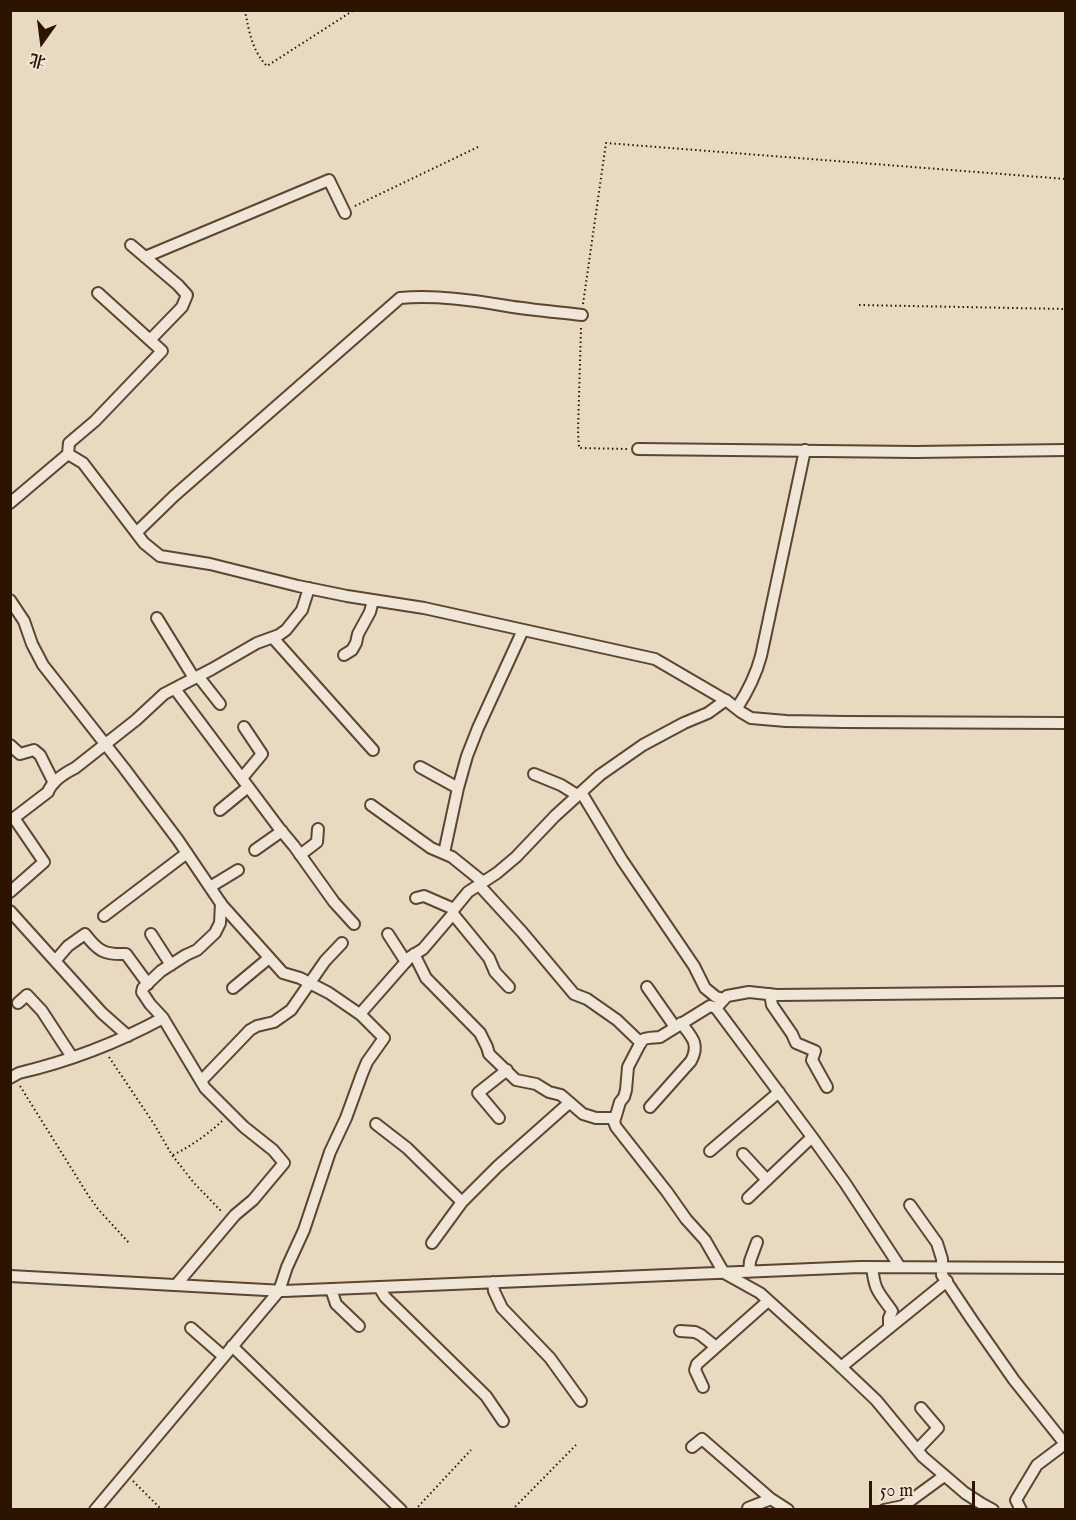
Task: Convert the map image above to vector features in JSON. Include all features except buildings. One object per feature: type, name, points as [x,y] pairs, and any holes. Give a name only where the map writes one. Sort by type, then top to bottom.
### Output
[{"type":"street","points":[[145,257],[329,180],[345,212]]},
{"type":"street","points":[[131,245],[182,288],[187,295],[182,307],[150,340]]},
{"type":"street","points":[[11,502],[68,454],[69,443],[95,421],[162,351],[98,293]]},
{"type":"street","points":[[137,532],[174,496],[400,298],[438,297],[485,301],[507,306],[582,315]]},
{"type":"street","points":[[639,449],[915,452],[1065,450]]},
{"type":"street","points":[[737,708],[757,671],[761,656],[805,450]]},
{"type":"street","points":[[68,454],[83,463],[149,549],[160,556],[210,564],[309,588],[424,608],[655,659],[752,717],[786,721],[1065,723]]},
{"type":"street","points":[[10,892],[44,862],[14,818],[48,792],[50,786],[65,773],[75,768],[136,720],[164,694],[257,643],[273,638],[286,630],[302,610],[309,588]]},
{"type":"street","points":[[10,600],[24,621],[36,655],[187,853],[221,903],[282,973],[300,978],[329,993],[360,1014],[384,1038],[365,1068],[330,1152],[304,1230],[279,1291],[95,1509]]},
{"type":"street","points":[[344,655],[352,650],[356,643],[373,600]]},
{"type":"street","points":[[156,618],[196,677],[220,704]]},
{"type":"street","points":[[444,853],[467,756],[522,630]]},
{"type":"street","points":[[273,638],[373,750]]},
{"type":"street","points":[[176,688],[333,902],[354,924]]},
{"type":"street","points":[[360,1014],[410,958],[423,949],[468,892],[516,857],[555,816],[600,775],[643,745],[684,723],[708,714],[726,700]]},
{"type":"street","points":[[220,810],[245,783],[262,754],[244,727]]},
{"type":"street","points":[[10,745],[20,754],[34,750],[40,755],[54,783]]},
{"type":"street","points":[[420,767],[458,788]]},
{"type":"street","points":[[534,774],[579,794],[694,966],[705,988],[716,997],[724,999]]},
{"type":"street","points":[[371,805],[430,848],[452,857],[481,884],[574,994],[587,999],[617,1020],[641,1043]]},
{"type":"street","points":[[300,855],[317,842],[318,829]]},
{"type":"street","points":[[255,850],[282,831]]},
{"type":"street","points":[[104,916],[187,853]]},
{"type":"street","points":[[210,887],[238,870]]},
{"type":"street","points":[[416,898],[424,896],[454,912],[489,958],[495,972],[509,987]]},
{"type":"street","points":[[176,1285],[230,1221],[253,1200],[284,1163],[273,1150],[244,1127],[205,1088],[163,1018],[142,992],[143,988],[161,971],[197,950],[215,933],[220,923],[221,903]]},
{"type":"street","points":[[10,911],[102,1013],[128,1036]]},
{"type":"street","points":[[55,961],[68,946],[85,934],[100,950],[114,955],[126,954],[147,984]]},
{"type":"street","points":[[151,934],[171,965]]},
{"type":"street","points":[[388,934],[426,978],[480,1033],[489,1054],[516,1080],[536,1084],[549,1092],[561,1095],[583,1114],[596,1118],[615,1119]]},
{"type":"street","points":[[201,1081],[242,1038],[257,1026],[274,1022],[284,1016],[297,1003],[325,961],[342,943]]},
{"type":"street","points":[[233,988],[269,958]]},
{"type":"street","points":[[647,987],[695,1045],[695,1053],[691,1061],[650,1107]]},
{"type":"street","points":[[716,1008],[727,996],[749,992],[770,994],[1065,992]]},
{"type":"street","points":[[770,994],[772,1005],[796,1043],[814,1051],[812,1060],[827,1087]]},
{"type":"street","points":[[18,1003],[27,995],[42,1011],[72,1057]]},
{"type":"street","points":[[900,1267],[845,1183],[716,1008],[710,1006],[660,1037],[642,1040],[628,1067],[626,1090],[614,1122],[686,1219],[705,1240],[724,1273],[760,1293],[876,1400],[922,1457],[965,1493],[993,1509]]},
{"type":"street","points":[[13,1077],[19,1073],[102,1047],[163,1018]]},
{"type":"street","points":[[499,1118],[478,1093],[507,1070]]},
{"type":"street","points":[[710,1151],[779,1092]]},
{"type":"street","points":[[432,1243],[462,1202],[498,1166],[569,1103]]},
{"type":"street","points":[[376,1124],[407,1148],[462,1202]]},
{"type":"street","points":[[748,1198],[812,1137]]},
{"type":"street","points":[[742,1154],[767,1180]]},
{"type":"street","points":[[910,1205],[937,1243],[942,1258],[942,1275],[1014,1380],[1065,1444],[1036,1465],[1016,1500],[1021,1509]]},
{"type":"street","points":[[748,1272],[757,1242]]},
{"type":"street","points":[[872,1267],[879,1295],[892,1311],[889,1328]]},
{"type":"street","points":[[10,1275],[279,1291],[872,1267],[1065,1268]]},
{"type":"street","points":[[841,1367],[947,1281]]},
{"type":"street","points":[[494,1282],[494,1292],[501,1308],[550,1358],[581,1401]]},
{"type":"street","points":[[379,1287],[385,1297],[455,1363],[486,1396],[503,1421]]},
{"type":"street","points":[[331,1289],[336,1304],[358,1326]]},
{"type":"street","points":[[703,1387],[695,1370],[697,1364],[768,1301]]},
{"type":"street","points":[[191,1328],[223,1356]]},
{"type":"street","points":[[680,1330],[695,1332],[716,1347]]},
{"type":"street","points":[[232,1346],[401,1509]]},
{"type":"street","points":[[917,1450],[938,1428],[921,1408]]},
{"type":"street","points":[[692,1447],[702,1439],[771,1499],[788,1509]]},
{"type":"street","points":[[884,1509],[903,1506],[944,1476]]},
{"type":"street","points":[[748,1509],[771,1499]]},
{"type":"path","points":[[244,10],[251,39],[261,60],[267,66],[354,10]]},
{"type":"path","points":[[606,143],[1065,178]]},
{"type":"path","points":[[345,212],[478,147]]},
{"type":"path","points":[[859,304],[1065,309]]},
{"type":"path","points":[[102,1047],[172,1155],[194,1183],[230,1221]]},
{"type":"path","points":[[13,1077],[88,1195],[129,1243]]},
{"type":"path","points":[[172,1155],[208,1133],[231,1113]]},
{"type":"path","points":[[512,1509],[576,1445]]},
{"type":"path","points":[[415,1509],[471,1450]]},
{"type":"path","points":[[125,1473],[162,1509]]}]
